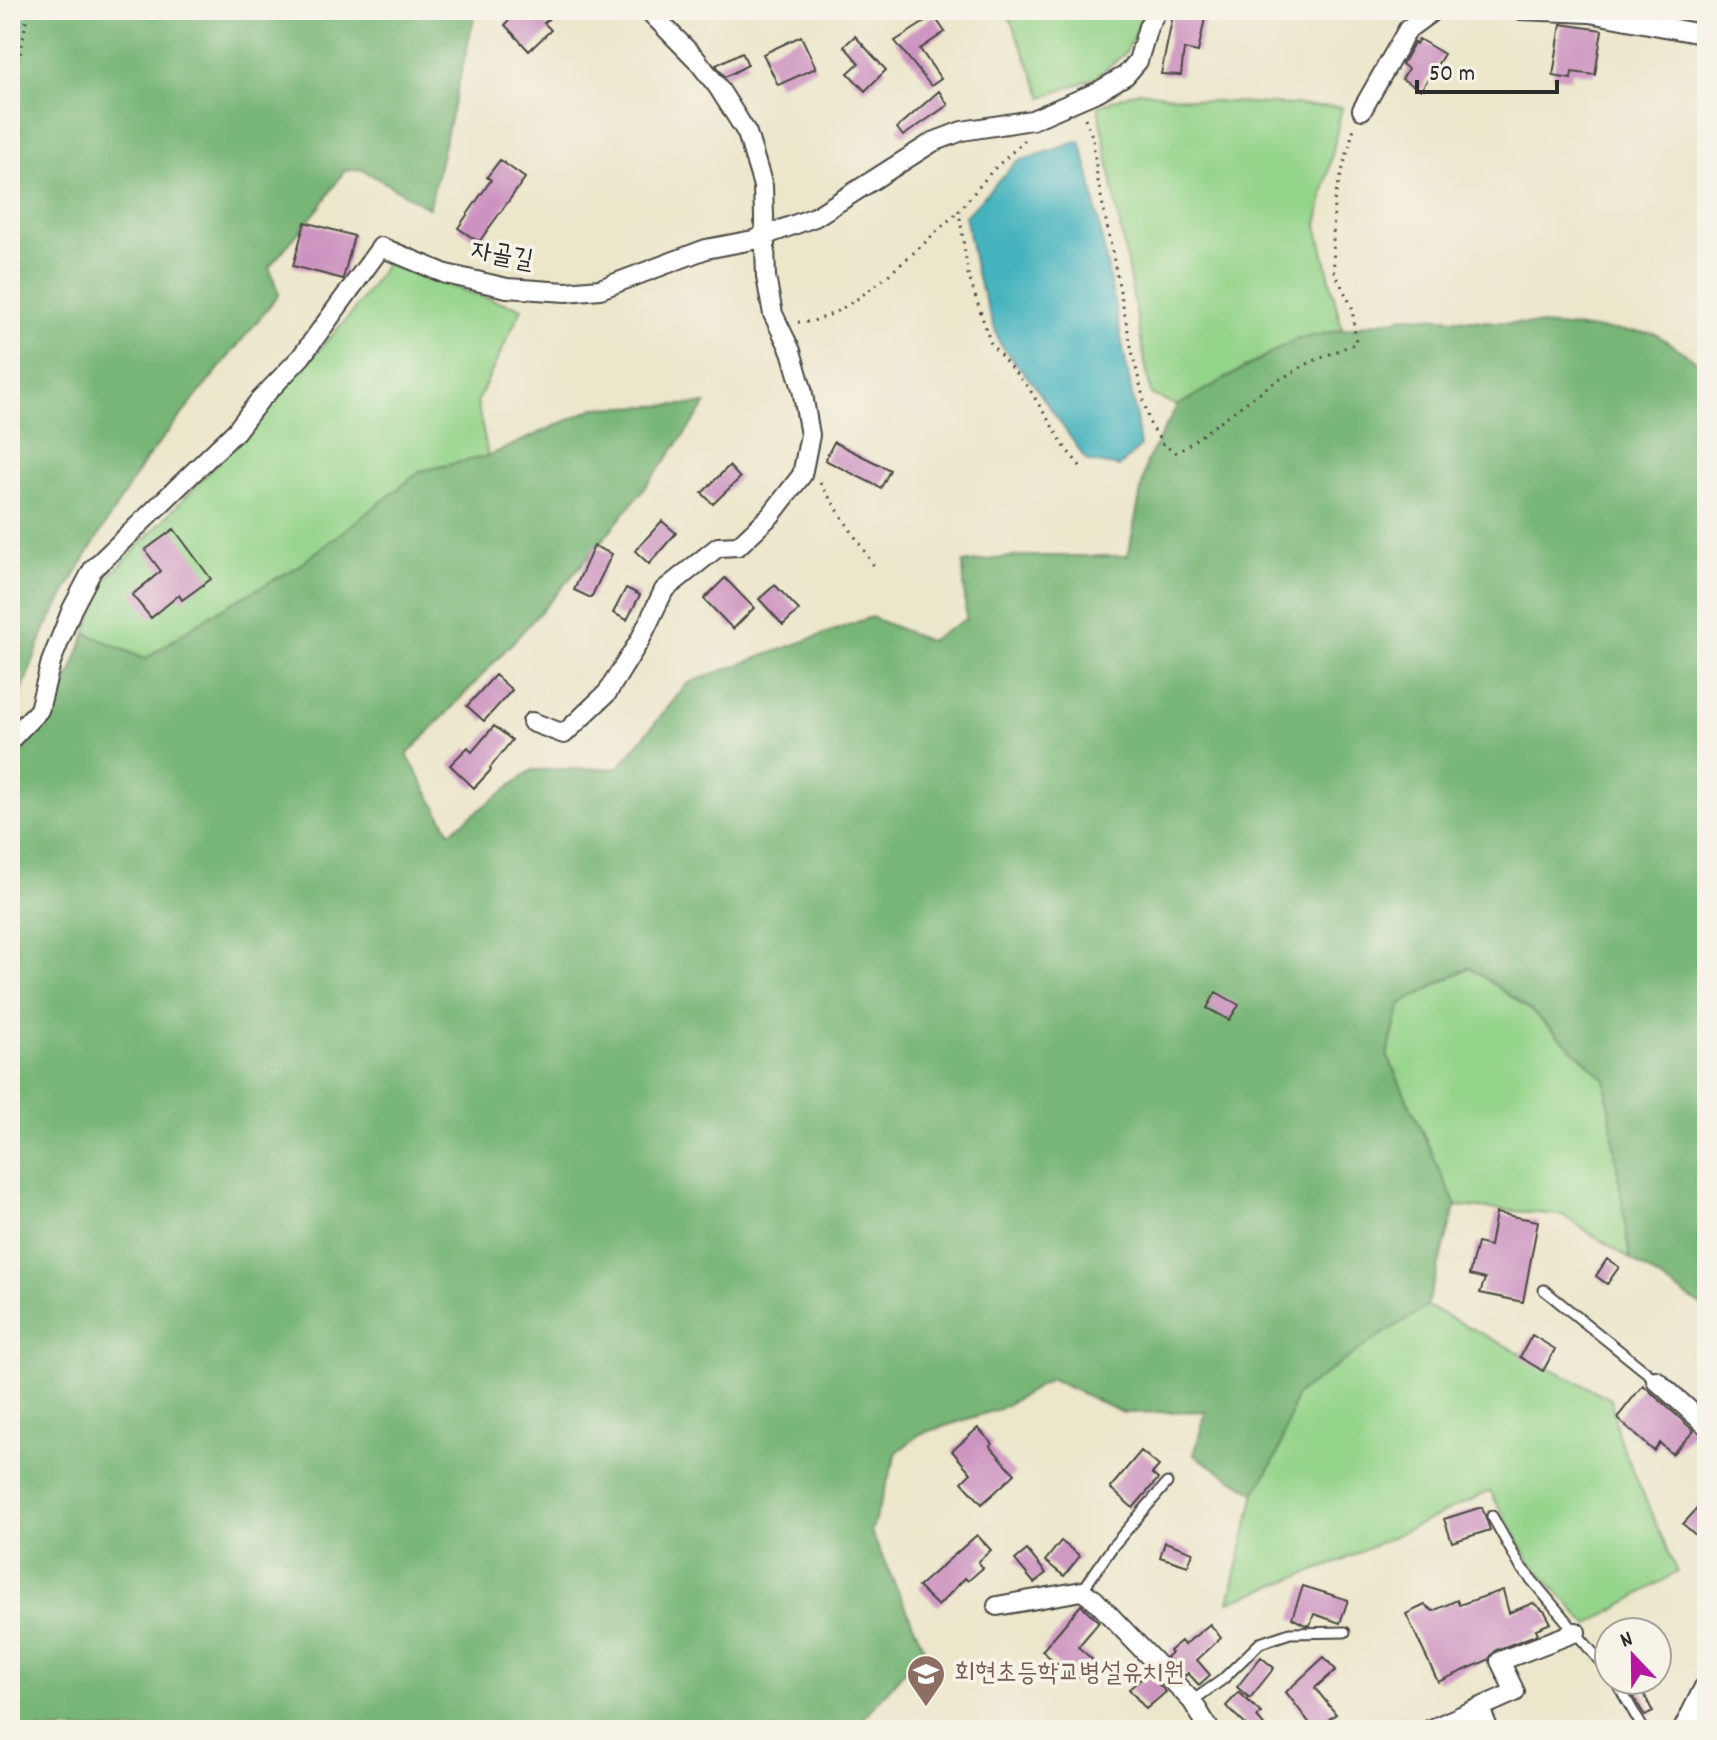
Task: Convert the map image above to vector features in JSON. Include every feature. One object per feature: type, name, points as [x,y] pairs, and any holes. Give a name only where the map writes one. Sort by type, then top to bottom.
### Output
[{"type":"main road","points":[[1687,1730],[1707,1690]]},
{"type":"street","points":[[532,722],[564,734],[607,693],[640,640],[664,590],[718,547],[738,546],[771,515],[802,475],[810,435],[802,389],[791,351],[776,319],[766,277],[763,186],[747,133],[696,59],[648,10]]},
{"type":"street","name":"자골길","points":[[10,740],[39,710],[51,662],[72,609],[93,569],[236,431],[259,401],[301,357],[381,247],[446,274],[507,288],[566,292],[600,289],[706,249],[753,240],[815,217],[933,142],[962,131],[1032,120],[1078,100],[1126,75],[1138,61],[1148,27],[1157,10]]},
{"type":"street","points":[[1362,110],[1408,29],[1434,10]]},
{"type":"street","points":[[1521,10],[1590,12],[1707,35]]},
{"type":"street","points":[[1656,1380],[1707,1426]]},
{"type":"street","points":[[997,1606],[1082,1591],[1095,1600],[1192,1701],[1210,1730]]},
{"type":"street","points":[[1429,1730],[1515,1692],[1500,1661],[1576,1632]]},
{"type":"street","points":[[1480,1709],[1489,1730]]},
{"type":"lane","points":[[1544,1290],[1656,1380]]},
{"type":"lane","points":[[1082,1591],[1113,1546],[1167,1483]]},
{"type":"lane","points":[[1492,1516],[1520,1566],[1593,1653]]},
{"type":"lane","points":[[1192,1701],[1222,1680],[1260,1643],[1290,1633],[1345,1632]]},
{"type":"lane","points":[[1624,1696],[1644,1730]]},
{"type":"path","points":[[10,84],[21,51],[28,10]]},
{"type":"path","points":[[1078,100],[1093,139],[1097,176],[1149,422],[1163,445],[1177,453],[1270,385],[1309,363],[1356,343],[1352,307],[1334,271],[1334,201],[1352,129],[1362,110]]},
{"type":"path","points":[[776,319],[809,323],[843,311],[959,211],[992,171],[1026,139]]},
{"type":"path","points":[[959,211],[968,274],[991,344],[1030,390],[1066,449],[1081,467]]},
{"type":"path","points":[[805,459],[874,566]]},
{"type":"green space","points":[[10,10],[476,10],[429,208],[361,169],[344,171],[320,207],[269,267],[279,294],[143,463],[80,566],[44,631],[10,724]]},
{"type":"green space","points":[[1006,10],[1146,10],[1125,53],[1095,78],[1043,97]]},
{"type":"green space","points":[[1139,91],[1204,101],[1342,107],[1317,225],[1342,330],[1294,340],[1177,406],[1151,394],[1098,106]]},
{"type":"green space","points":[[387,263],[522,308],[477,402],[488,456],[421,471],[297,567],[209,616],[145,659],[86,633],[107,579],[353,312]]},
{"type":"green space","points":[[1410,316],[1654,333],[1707,368],[1707,1310],[1630,1259],[1605,1079],[1529,1009],[1469,967],[1401,1004],[1387,1055],[1456,1206],[1427,1306],[1296,1395],[1278,1453],[1255,1493],[1194,1455],[1206,1411],[1123,1413],[1051,1379],[999,1409],[920,1434],[897,1452],[871,1532],[924,1648],[854,1730],[10,1730],[10,767],[58,707],[86,633],[145,659],[209,616],[297,567],[421,471],[488,456],[595,408],[706,404],[601,542],[407,755],[450,832],[532,770],[618,768],[688,683],[871,617],[929,641],[966,619],[963,563],[1019,556],[1128,556],[1147,461],[1177,406],[1294,340]]},
{"type":"green space","points":[[1470,967],[1529,1009],[1605,1079],[1630,1259],[1562,1215],[1456,1206],[1387,1055],[1401,1004]]},
{"type":"green space","points":[[1427,1306],[1611,1399],[1618,1436],[1677,1572],[1603,1616],[1593,1616],[1593,1622],[1588,1625],[1530,1562],[1490,1491],[1339,1562],[1229,1602],[1255,1493],[1278,1453],[1296,1395]]},
{"type":"water","points":[[1080,141],[1089,172],[1140,447],[1119,467],[1087,461],[1032,382],[1000,344],[976,273],[965,216],[1016,162]]},
{"type":"building","points":[[501,10],[558,10],[544,23],[551,30],[529,51],[505,25],[510,19]]},
{"type":"building","points":[[1174,10],[1206,13],[1198,52],[1184,49],[1181,75],[1161,74]]},
{"type":"building","points":[[934,16],[945,32],[920,49],[941,79],[931,86],[895,41]]},
{"type":"building","points":[[1561,24],[1602,30],[1595,75],[1572,72],[1571,79],[1553,76]]},
{"type":"building","points":[[801,36],[816,68],[778,85],[763,54]]},
{"type":"building","points":[[855,36],[886,70],[865,91],[848,73],[859,63],[844,46]]},
{"type":"building","points":[[1419,39],[1444,54],[1421,90],[1402,79],[1408,69],[1402,64]]},
{"type":"building","points":[[742,52],[748,65],[725,77],[716,65]]},
{"type":"building","points":[[939,91],[948,105],[903,136],[897,128]]},
{"type":"building","points":[[500,160],[525,178],[479,242],[458,228],[491,180],[487,177]]},
{"type":"building","points":[[305,222],[354,236],[343,279],[293,266]]},
{"type":"building","points":[[834,442],[890,470],[881,488],[825,460]]},
{"type":"building","points":[[729,466],[740,478],[713,504],[702,493]]},
{"type":"building","points":[[662,521],[676,533],[649,564],[635,551]]},
{"type":"building","points":[[174,529],[211,579],[182,600],[179,595],[151,618],[132,595],[161,571],[145,550]]},
{"type":"building","points":[[594,546],[612,554],[591,598],[574,590]]},
{"type":"building","points":[[725,578],[754,608],[733,629],[704,599]]},
{"type":"building","points":[[775,585],[799,610],[783,625],[759,599]]},
{"type":"building","points":[[626,588],[640,595],[627,620],[613,613]]},
{"type":"building","points":[[495,675],[512,690],[484,721],[467,706]]},
{"type":"building","points":[[494,726],[512,740],[474,788],[450,765],[468,747],[472,752]]},
{"type":"building","points":[[1216,992],[1239,1005],[1229,1020],[1207,1008]]},
{"type":"building","points":[[1496,1213],[1538,1221],[1523,1302],[1480,1293],[1485,1279],[1469,1275],[1477,1243],[1490,1246]]},
{"type":"building","points":[[1607,1259],[1619,1267],[1607,1284],[1596,1276]]},
{"type":"building","points":[[1532,1335],[1555,1349],[1543,1371],[1520,1357]]},
{"type":"building","points":[[1643,1385],[1694,1431],[1672,1454],[1660,1443],[1654,1451],[1617,1418]]},
{"type":"building","points":[[978,1428],[1015,1474],[982,1504],[962,1482],[971,1473],[952,1451]]},
{"type":"building","points":[[1141,1451],[1159,1466],[1152,1474],[1158,1479],[1133,1508],[1110,1488]]},
{"type":"building","points":[[1707,1498],[1707,1545],[1683,1524]]},
{"type":"building","points":[[1482,1507],[1490,1530],[1452,1542],[1444,1519]]},
{"type":"building","points":[[977,1535],[991,1550],[978,1562],[983,1568],[968,1581],[965,1578],[938,1606],[918,1587]]},
{"type":"building","points":[[1061,1541],[1080,1556],[1064,1576],[1045,1561]]},
{"type":"building","points":[[1165,1542],[1193,1552],[1188,1566],[1160,1557]]},
{"type":"building","points":[[1027,1550],[1046,1573],[1034,1583],[1015,1560]]},
{"type":"building","points":[[1303,1586],[1348,1600],[1340,1623],[1314,1614],[1310,1625],[1292,1618]]},
{"type":"building","points":[[1503,1590],[1509,1613],[1533,1603],[1545,1612],[1551,1623],[1536,1629],[1538,1634],[1496,1650],[1488,1660],[1438,1682],[1406,1614],[1425,1605],[1433,1611],[1457,1600],[1459,1605]]},
{"type":"building","points":[[1081,1605],[1099,1622],[1078,1647],[1093,1660],[1076,1680],[1042,1651]]},
{"type":"building","points":[[1210,1624],[1221,1638],[1197,1660],[1210,1675],[1199,1685],[1166,1657],[1181,1641],[1184,1645]]},
{"type":"building","points":[[1261,1657],[1274,1668],[1250,1698],[1237,1687]]},
{"type":"building","points":[[1324,1657],[1336,1670],[1315,1688],[1336,1714],[1315,1730],[1286,1692]]},
{"type":"building","points":[[1148,1673],[1166,1692],[1146,1709],[1129,1689]]},
{"type":"building","points":[[1239,1692],[1261,1713],[1257,1717],[1268,1730],[1251,1730],[1226,1706]]},
{"type":"building","points":[[1633,1696],[1645,1696],[1653,1712],[1645,1716]]},
{"type":"place","name":"회현초등학교병설유치원","points":[[926,1708]]}]
